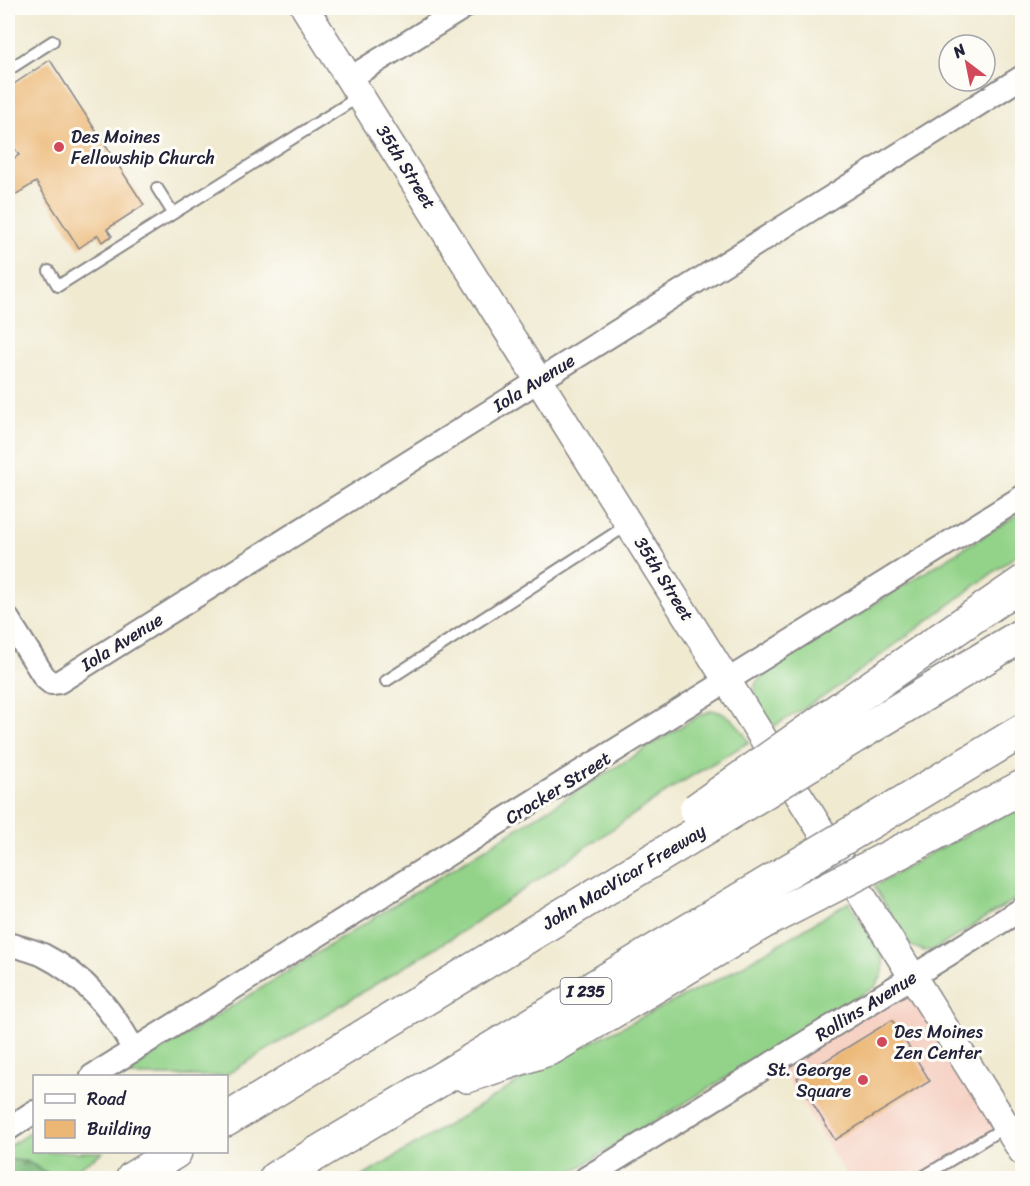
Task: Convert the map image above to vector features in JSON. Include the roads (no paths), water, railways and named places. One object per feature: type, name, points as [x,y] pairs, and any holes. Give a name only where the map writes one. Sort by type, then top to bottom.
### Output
[{"type":"highway","points":[[849,722],[1023,583]]},
{"type":"highway","name":"John MacVicar Freeway","points":[[228,1119],[486,960],[849,722],[1023,636]]},
{"type":"highway","name":"I 235","points":[[276,1179],[425,1087],[755,908],[899,805],[1023,731]]},
{"type":"highway","points":[[755,908],[921,841],[1023,787]]},
{"type":"highway","points":[[133,1179],[173,1153]]},
{"type":"street","name":"35th Street","points":[[305,8],[1023,1151]]},
{"type":"street","points":[[355,87],[463,8]]},
{"type":"street","name":"Iola Avenue","points":[[8,619],[45,678],[51,683],[59,682],[1023,77]]},
{"type":"street","name":"Crocker Street","points":[[95,1075],[1023,497]]},
{"type":"street","name":"Rollins Avenue","points":[[586,1179],[1023,909]]},
{"type":"street","points":[[8,944],[42,954],[91,988],[116,1018],[134,1050]]},
{"type":"street","points":[[8,1129],[33,1113]]},
{"type":"lane","points":[[8,70],[53,41]]},
{"type":"lane","points":[[49,271],[58,286],[173,213],[220,178],[271,146],[355,87]]},
{"type":"lane","points":[[157,188],[173,213]]},
{"type":"lane","points":[[386,681],[630,524]]},
{"type":"lane","points":[[921,1179],[1007,1126]]},
{"type":"place","name":"Des Moines Fellowship Church","points":[[59,147]]},
{"type":"place","name":"Des Moines Zen Center","points":[[882,1042]]},
{"type":"place","name":"St. George Square","points":[[863,1080]]}]
